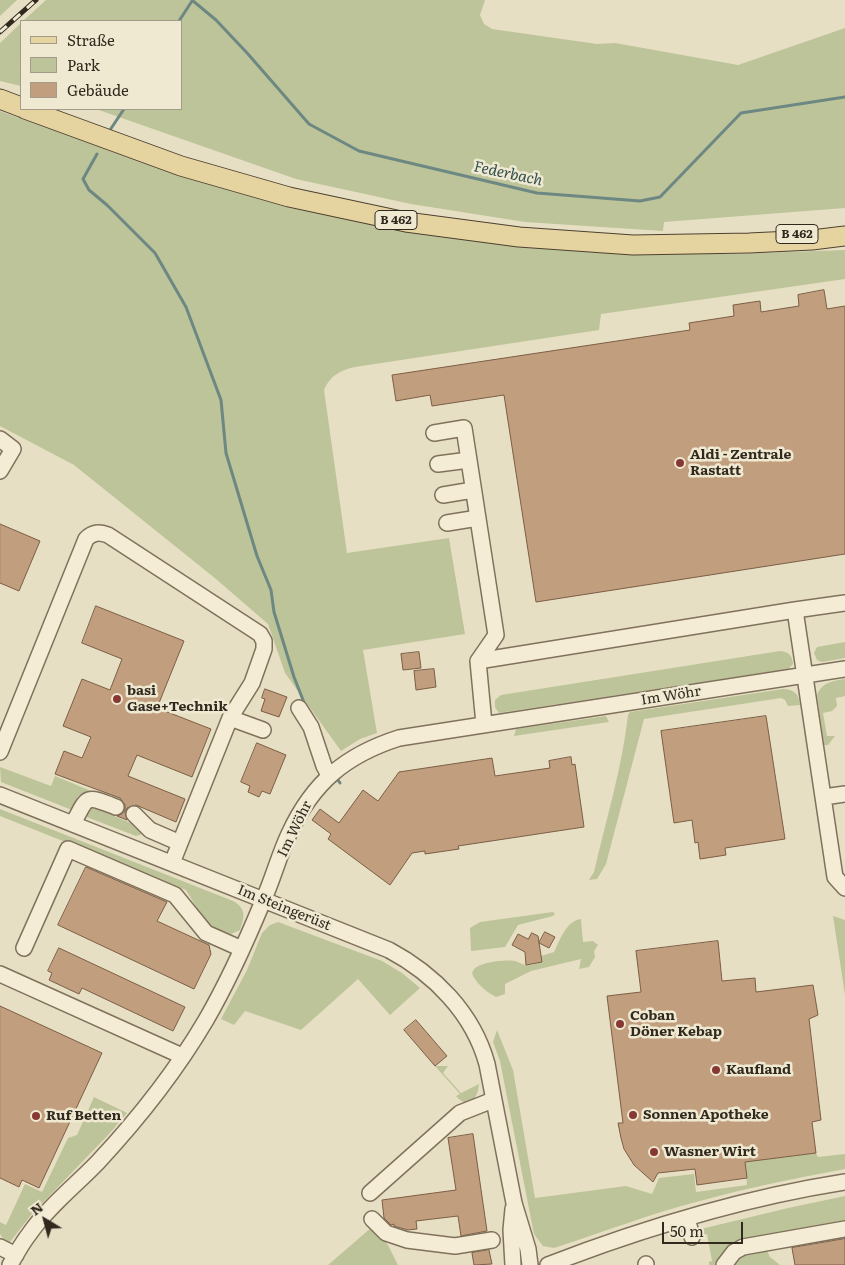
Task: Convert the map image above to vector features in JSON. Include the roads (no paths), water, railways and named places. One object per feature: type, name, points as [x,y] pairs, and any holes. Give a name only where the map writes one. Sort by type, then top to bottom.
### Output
[{"type":"main road","points":[[0,99],[20,107]]},
{"type":"main road","name":"B 462","points":[[28,110],[181,166],[289,197],[406,222],[519,237],[633,245],[749,243],[812,240],[845,236]]},
{"type":"main road","name":"B 462","points":[[749,243],[845,228]]},
{"type":"street","points":[[434,433],[464,428],[496,635],[478,661],[484,724]]},
{"type":"street","points":[[0,439],[13,449],[0,471]]},
{"type":"street","points":[[438,464],[469,460]]},
{"type":"street","points":[[443,495],[473,490]]},
{"type":"street","points":[[447,523],[478,518]]},
{"type":"street","points":[[0,752],[86,539],[91,534],[100,533],[108,535],[260,634],[264,641],[264,649],[252,683],[230,718],[172,863]]},
{"type":"street","points":[[478,661],[845,603]]},
{"type":"street","points":[[795,610],[835,877],[845,888]]},
{"type":"street","name":"Im Wöhr","points":[[13,1260],[30,1232],[125,1132],[140,1105],[182,1056],[205,1022],[226,984],[264,900],[289,835],[299,815],[311,796],[329,775],[357,755],[380,744],[399,738],[845,669]]},
{"type":"street","points":[[299,708],[311,727],[324,766],[329,775]]},
{"type":"street","points":[[230,718],[263,730]]},
{"type":"street","points":[[824,797],[845,794]]},
{"type":"street","name":"Im Steingerüst","points":[[0,795],[389,950],[405,958],[423,971],[452,1000],[474,1031],[484,1054],[514,1203],[528,1249],[530,1265]]},
{"type":"street","points":[[73,824],[84,802],[89,798],[116,807]]},
{"type":"street","points":[[134,814],[150,830],[180,843]]},
{"type":"street","points":[[24,948],[68,849],[175,895],[206,933],[242,949]]},
{"type":"street","points":[[0,974],[182,1056]]},
{"type":"street","points":[[370,1193],[460,1113],[494,1100]]},
{"type":"street","points":[[548,1265],[686,1218],[749,1201],[845,1182]]},
{"type":"street","name":"Im Steingerüst","points":[[513,1265],[511,1230],[514,1203]]},
{"type":"street","points":[[686,1218],[692,1237]]},
{"type":"street","points":[[372,1220],[386,1233],[407,1240],[454,1246],[492,1240]]},
{"type":"street","points":[[724,1265],[734,1252],[743,1247],[845,1229]]},
{"type":"street","points":[[0,1247],[13,1260]]},
{"type":"waterway","name":"Federbach","points":[[192,0],[216,20],[309,124],[359,151],[537,193],[640,201],[660,197],[741,113],[845,97]]},
{"type":"waterway","points":[[180,20],[192,1]]},
{"type":"waterway","points":[[110,130],[123,110]]},
{"type":"waterway","points":[[97,154],[83,179],[89,190],[107,205],[155,253],[186,307],[221,400],[226,453],[257,556],[271,590],[274,612],[294,677],[305,705]]},
{"type":"waterway","points":[[336,777],[340,783]]},
{"type":"railway","points":[[0,32],[36,0]]},
{"type":"place","name":"Aldi - Zentrale Rastatt","points":[[680,463]]},
{"type":"place","name":"basi Gase+Technik","points":[[117,699]]},
{"type":"place","name":"Coban Döner Kebap","points":[[620,1024]]},
{"type":"place","name":"Kaufland","points":[[716,1070]]},
{"type":"place","name":"Sonnen Apotheke","points":[[633,1115]]},
{"type":"place","name":"Ruf Betten","points":[[36,1116]]},
{"type":"place","name":"Wasner Wirt","points":[[654,1152]]}]
